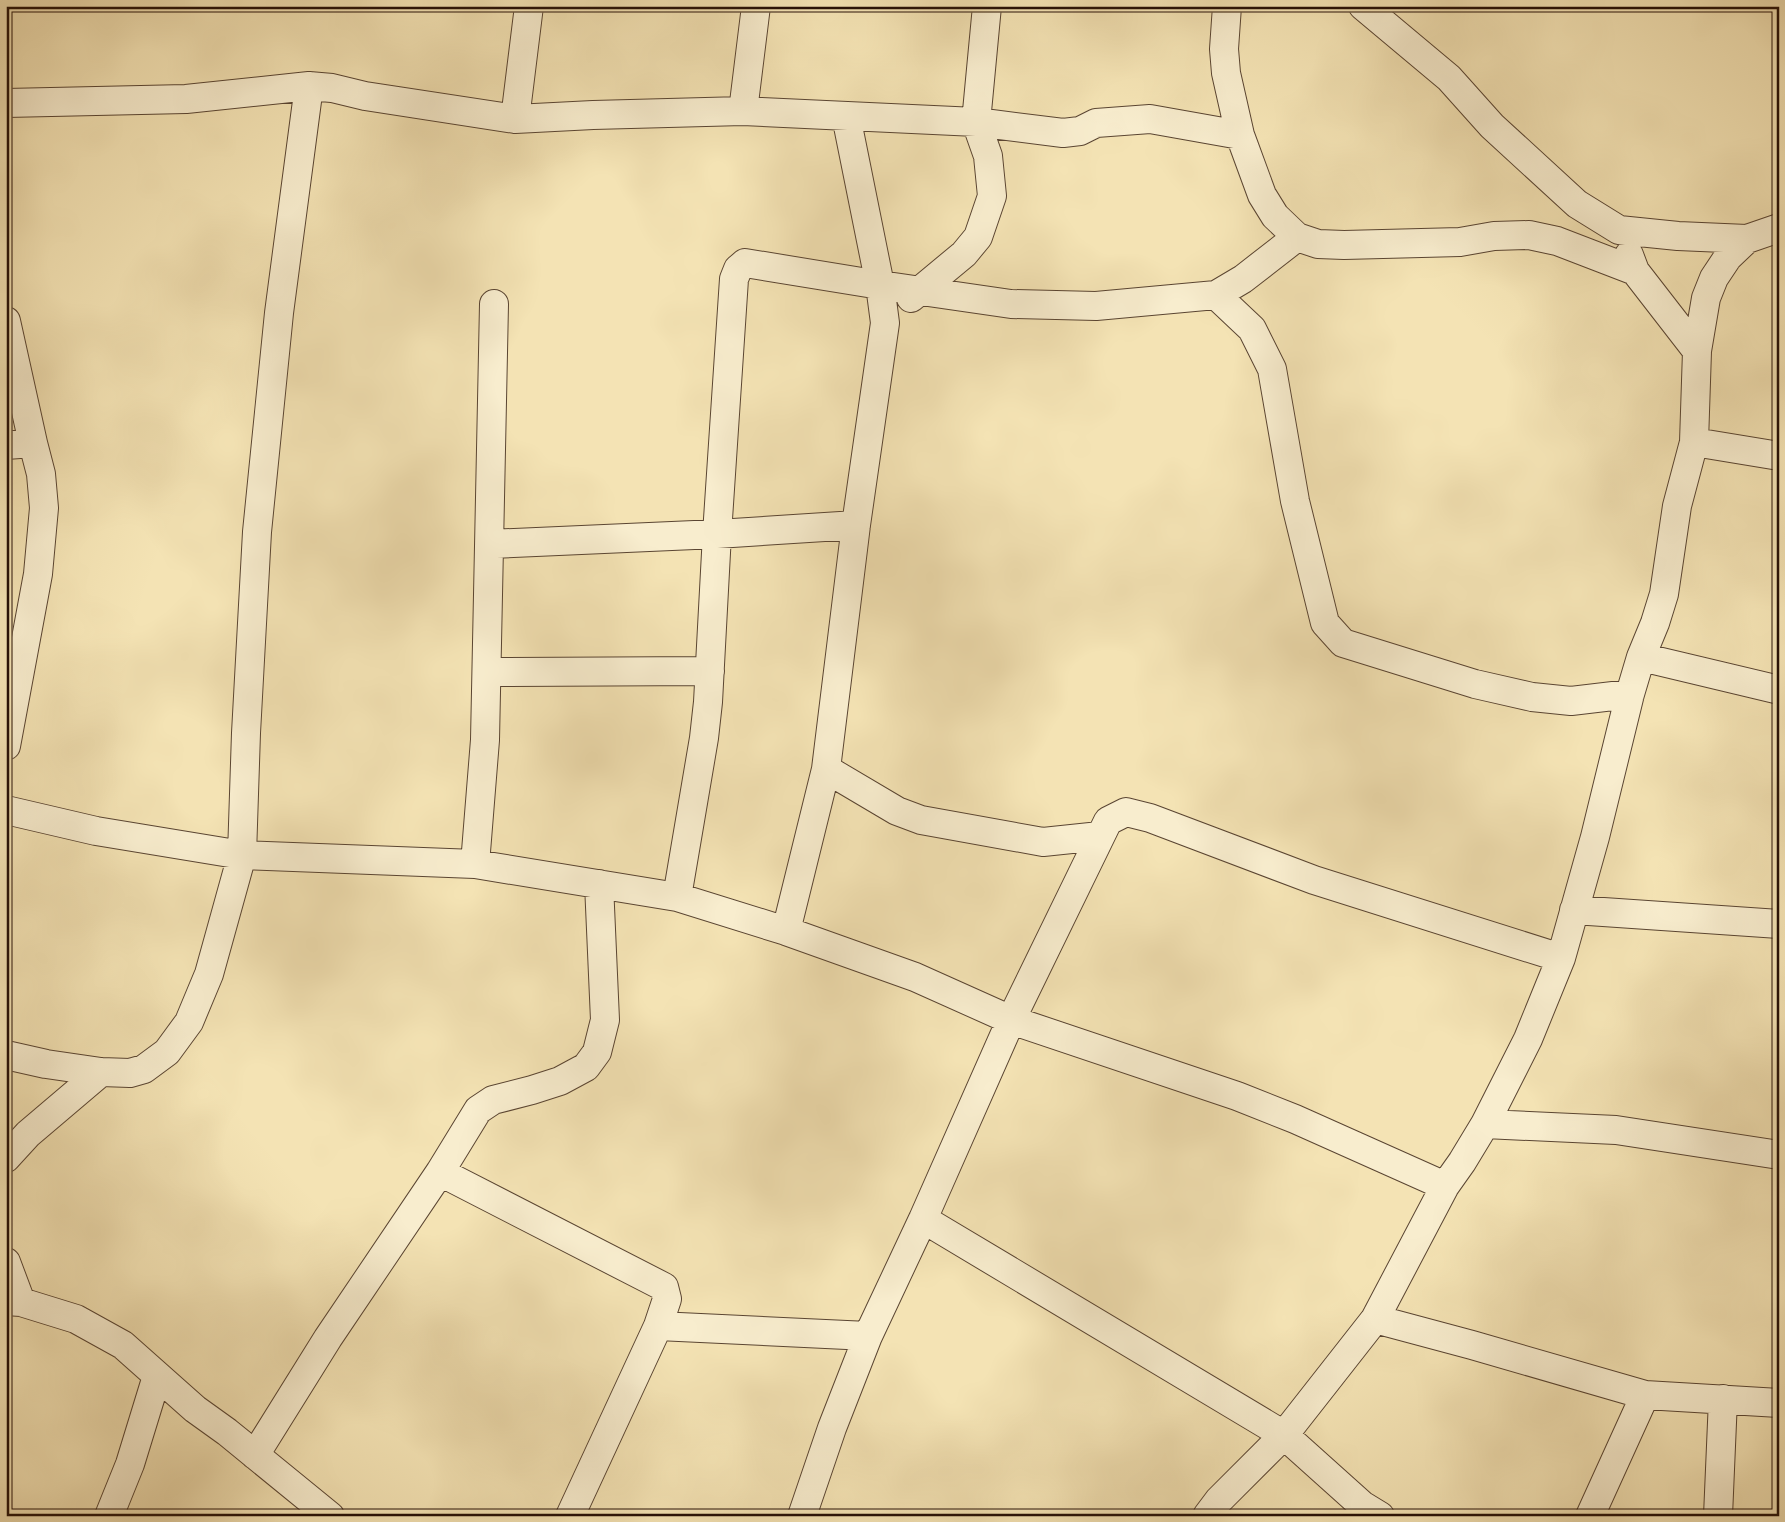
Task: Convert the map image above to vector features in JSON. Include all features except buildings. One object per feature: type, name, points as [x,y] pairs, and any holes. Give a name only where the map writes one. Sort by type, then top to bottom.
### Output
[{"type":"street","points":[[516,120],[529,6]]},
{"type":"street","points":[[743,111],[756,6]]},
{"type":"street","points":[[885,323],[919,290],[964,254],[978,237],[992,196],[988,156],[976,122],[986,6]]},
{"type":"street","points":[[1227,6],[1224,49],[1226,73],[1240,135],[1262,196],[1275,216],[1298,237],[1318,244],[1344,245],[1460,242],[1494,236],[1529,235],[1557,241],[1635,271]]},
{"type":"street","points":[[1363,6],[1449,78],[1492,126],[1577,204],[1619,230],[1678,236],[1747,239],[1779,228]]},
{"type":"street","points":[[6,1055],[46,1064],[101,1072],[130,1073],[144,1069],[167,1052],[188,1022],[209,974],[242,855],[246,733],[257,532],[279,313],[309,86]]},
{"type":"street","points":[[6,103],[186,99],[309,86],[332,88],[365,96],[516,120],[593,115],[743,111],[976,122],[1063,133],[1080,131],[1096,123],[1150,119],[1240,135]]},
{"type":"street","points":[[786,931],[826,769],[856,525],[885,323],[880,285],[846,116]]},
{"type":"street","points":[[1619,230],[1635,271],[1697,351]]},
{"type":"street","points":[[677,897],[704,738],[710,671],[734,279],[738,269],[745,262],[880,285],[1011,304],[1096,306],[1216,294],[1243,279],[1298,237]]},
{"type":"street","points":[[1207,1516],[1219,1500],[1284,1435],[1375,1319],[1445,1186],[1485,1124],[1528,1039],[1561,958],[1595,837],[1630,694],[1664,594],[1677,506],[1694,442],[1697,351],[1706,298],[1714,278],[1728,257],[1747,239]]},
{"type":"street","points":[[1243,279],[1252,329],[1272,368],[1295,501],[1325,623],[1333,633],[1343,643],[1475,684],[1532,697],[1571,701],[1630,694]]},
{"type":"street","points":[[1216,294],[1252,329]]},
{"type":"street","points":[[475,864],[486,740],[494,304]]},
{"type":"street","points":[[6,321],[41,474],[44,508],[38,574],[6,746]]},
{"type":"street","points":[[1694,442],[1779,456]]},
{"type":"street","points":[[6,445],[33,443]]},
{"type":"street","points":[[490,544],[717,534],[856,525]]},
{"type":"street","points":[[1641,657],[1779,690]]},
{"type":"street","points":[[487,672],[710,671]]},
{"type":"street","points":[[826,769],[897,811],[921,820],[1043,842],[1100,836]]},
{"type":"street","points":[[6,810],[96,831],[242,855],[475,864],[677,897],[786,931],[915,977],[1011,1020],[1237,1096],[1295,1119],[1445,1186]]},
{"type":"street","points":[[802,1516],[832,1428],[868,1336],[923,1219],[1011,1020],[1108,821],[1126,812],[1150,818],[1314,880],[1561,958]]},
{"type":"street","points":[[255,1455],[328,1338],[440,1172],[478,1110],[493,1100],[560,1081],[586,1067],[597,1052],[605,1020],[598,884]]},
{"type":"street","points":[[1574,910],[1779,924]]},
{"type":"street","points":[[6,1158],[28,1134],[101,1072]]},
{"type":"street","points":[[1485,1124],[1616,1130],[1779,1155]]},
{"type":"street","points":[[440,1172],[664,1287],[667,1299],[658,1326],[570,1516]]},
{"type":"street","points":[[923,1219],[1284,1435],[1362,1505],[1380,1516]]},
{"type":"street","points":[[6,1262],[14,1301],[76,1319],[124,1345],[195,1409],[330,1516]]},
{"type":"street","points":[[1375,1319],[1645,1395],[1779,1403]]},
{"type":"street","points":[[658,1326],[868,1336]]},
{"type":"street","points":[[109,1516],[130,1464],[158,1376]]},
{"type":"street","points":[[1590,1516],[1645,1395]]},
{"type":"street","points":[[1718,1516],[1723,1399]]}]
